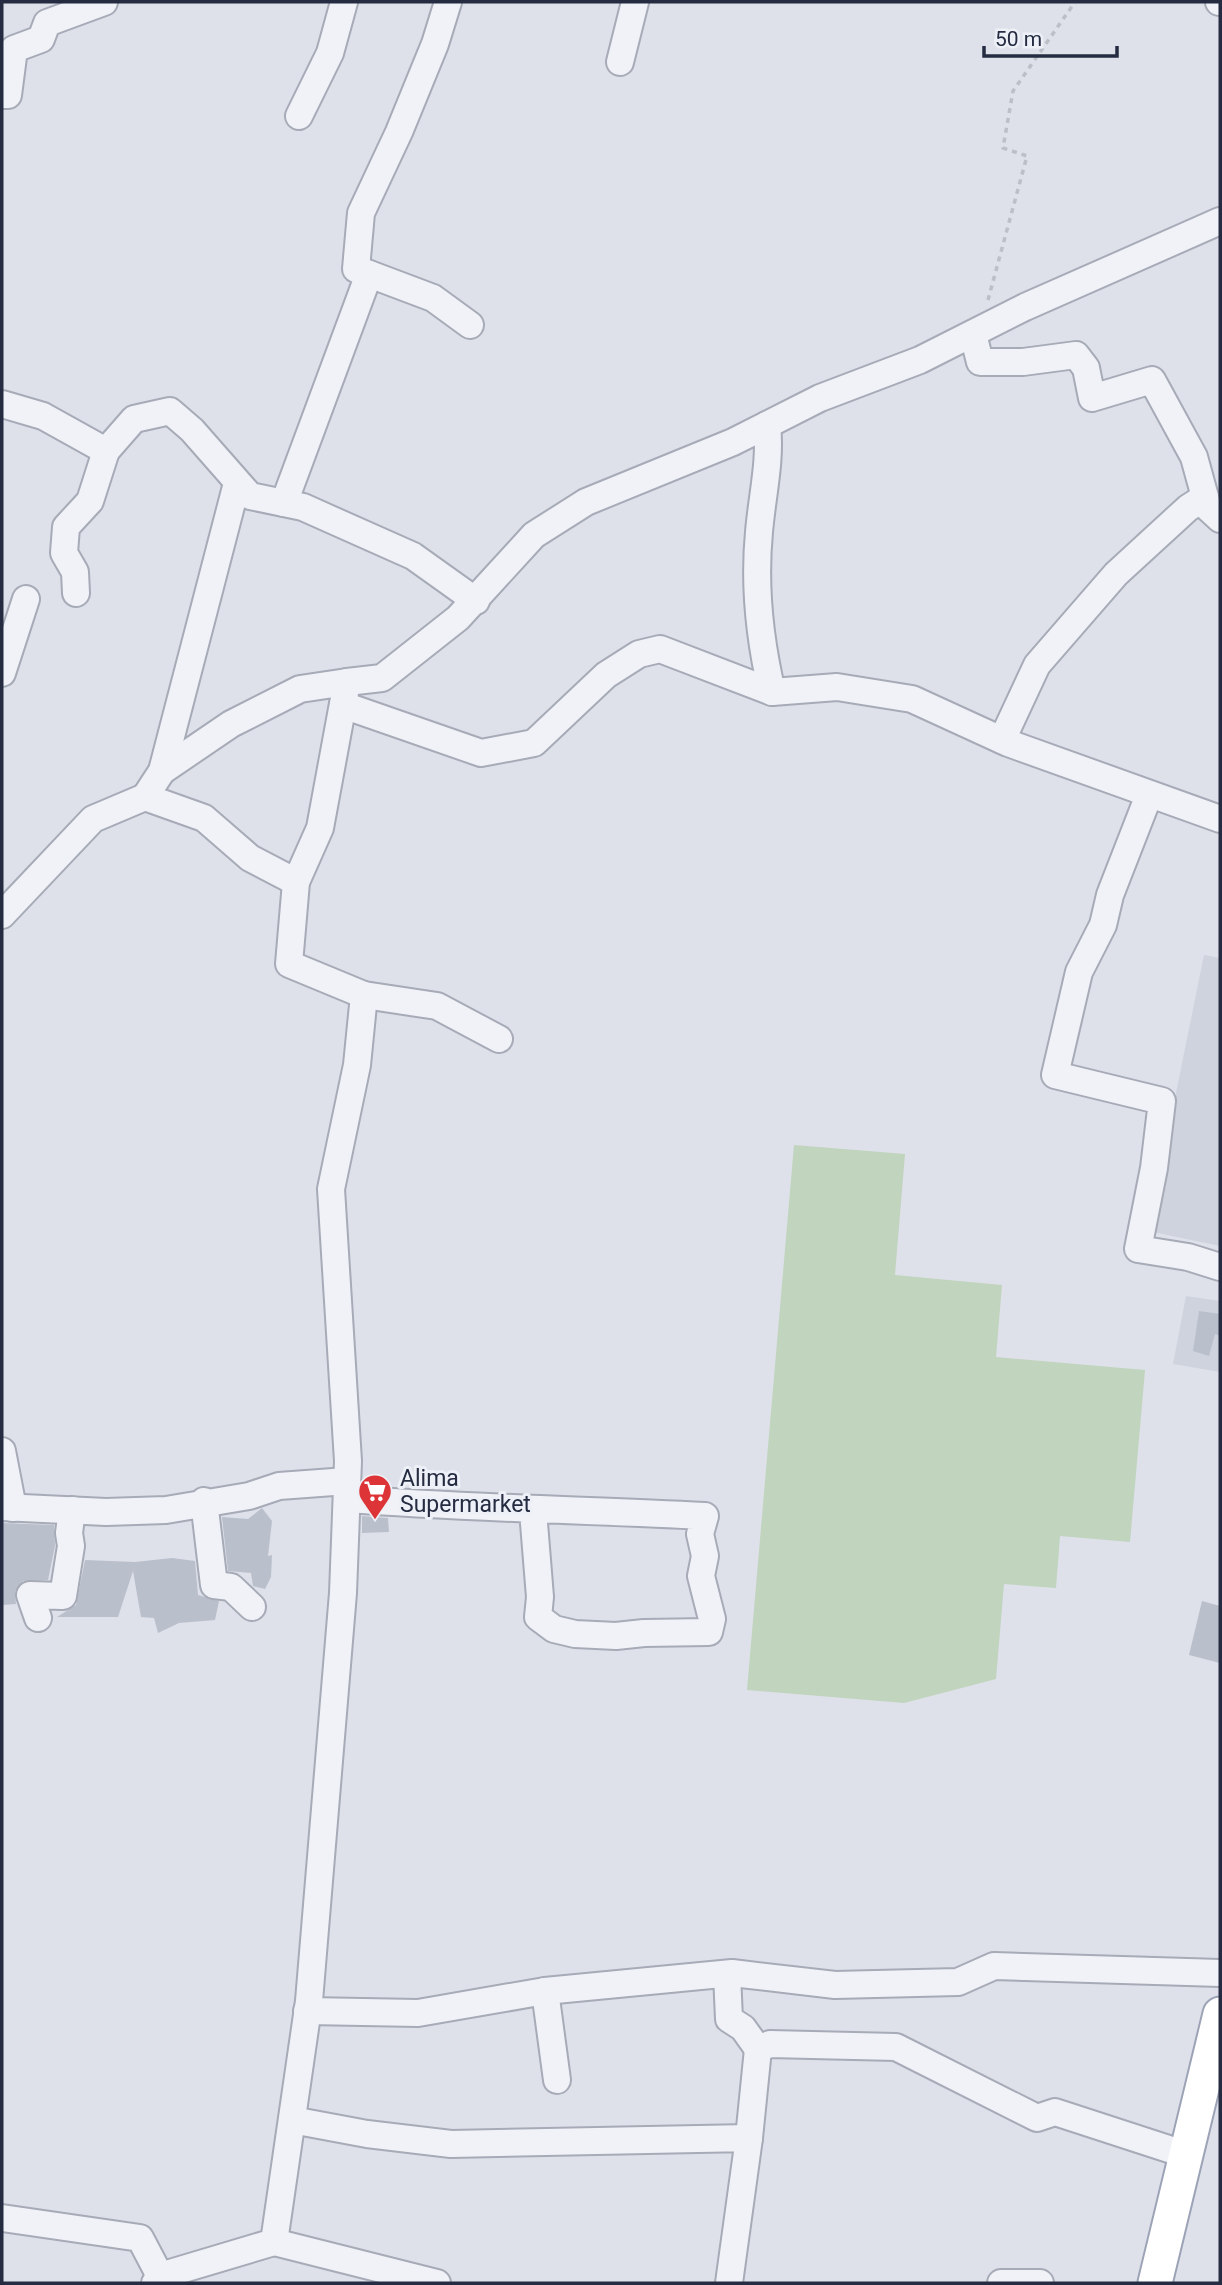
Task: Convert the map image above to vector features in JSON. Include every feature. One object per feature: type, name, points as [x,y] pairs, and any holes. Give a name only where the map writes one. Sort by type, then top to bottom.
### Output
[{"type":"main road","points":[[1155,2283],[1184,2154],[1218,2030]]},
{"type":"street","points":[[2,95],[8,95],[13,49],[41,39],[47,23],[104,2]]},
{"type":"street","points":[[299,116],[330,53],[344,2]]},
{"type":"street","points":[[448,2],[409,107],[361,213],[356,269],[433,298],[470,325]]},
{"type":"street","points":[[620,62],[635,2]]},
{"type":"street","points":[[345,693],[382,678],[458,618],[534,535],[586,502],[733,442],[820,398],[920,360],[1220,222]]},
{"type":"street","points":[[284,503],[369,274]]},
{"type":"street","points":[[977,332],[980,362],[1023,362],[1076,355],[1086,369],[1092,398],[1152,380],[1194,457],[1208,508],[1220,519]]},
{"type":"street","points":[[2,404],[43,416],[106,451]]},
{"type":"street","points":[[76,593],[75,572],[64,553],[66,527],[90,501],[106,451],[134,419],[170,411],[192,430],[250,496],[303,507],[413,556],[476,601]]},
{"type":"street","points":[[767,425],[769,446],[757,568],[766,666],[772,692]]},
{"type":"street","points":[[2,915],[93,819],[145,797],[162,771],[237,483]]},
{"type":"street","points":[[1002,740],[1037,665],[1116,574],[1188,508],[1205,497]]},
{"type":"street","points":[[2,673],[26,599]]},
{"type":"street","points":[[162,771],[231,724],[300,689],[345,693],[481,754],[534,743],[606,675],[639,654],[660,649],[772,692],[837,687],[912,699],[1002,740],[1220,819]]},
{"type":"street","points":[[345,693],[320,828],[296,883],[289,964],[363,995],[437,1006],[499,1039]]},
{"type":"street","points":[[1149,795],[1110,895],[1103,925],[1079,972],[1055,1075],[1162,1101],[1154,1168],[1138,1249],[1188,1257],[1220,1267]]},
{"type":"street","points":[[145,797],[204,818],[250,858],[296,883]]},
{"type":"street","points":[[274,2242],[307,2011],[343,1593],[347,1490],[331,1189],[357,1065],[363,995]]},
{"type":"street","points":[[2,1451],[7,1508],[166,1510],[204,1501],[249,1496],[279,1486],[347,1490],[533,1511],[705,1517],[700,1534],[705,1556],[701,1576],[712,1619],[709,1632],[616,1636],[554,1629],[538,1616],[540,1597],[533,1511]]},
{"type":"street","points":[[204,1501],[214,1586],[231,1587],[252,1607]]},
{"type":"street","points":[[38,1618],[30,1595],[63,1595],[71,1546],[69,1533],[72,1510]]},
{"type":"street","points":[[307,2011],[418,2013],[545,1990],[727,1974],[835,1985],[958,1982],[994,1966],[1220,1973]]},
{"type":"street","points":[[727,1974],[729,2019],[743,2028],[758,2049],[729,2283]]},
{"type":"street","points":[[545,1990],[557,2080]]},
{"type":"street","points":[[758,2049],[770,2045],[896,2047],[1037,2118],[1055,2112],[1184,2154]]},
{"type":"street","points":[[292,2120],[367,2134],[451,2144],[749,2138]]},
{"type":"street","points":[[2,2218],[139,2238],[158,2279],[274,2242],[437,2283]]},
{"type":"street","points":[[1001,2283],[1040,2283]]},
{"type":"path","points":[[977,332],[1027,156],[1003,148],[1013,91],[1075,2]]},
{"type":"shaded area","points":[[1204,955],[1220,958],[1220,1246],[1148,1231]]},
{"type":"shaded area","points":[[1186,1296],[1220,1301],[1220,1372],[1173,1364]]},
{"type":"green space","points":[[794,1145],[905,1154],[895,1275],[1002,1285],[996,1357],[1145,1370],[1130,1542],[1060,1536],[1056,1588],[1004,1584],[996,1679],[904,1703],[747,1690]]},
{"type":"building","points":[[1199,1311],[1220,1314],[1220,1336],[1215,1334],[1209,1356],[1193,1351]]},
{"type":"building","points":[[262,1508],[272,1521],[268,1556],[272,1555],[271,1577],[265,1589],[253,1586],[251,1573],[228,1571],[222,1517],[248,1519]]},
{"type":"building","name":"Alima Supermarket","points":[[362,1516],[388,1518],[389,1532],[362,1533]]},
{"type":"building","points":[[2,1523],[54,1525],[55,1546],[48,1580],[23,1581],[15,1592],[16,1604],[2,1605]]},
{"type":"building","points":[[172,1558],[195,1561],[198,1595],[219,1601],[215,1620],[179,1623],[158,1633],[154,1618],[141,1617],[133,1571],[118,1617],[57,1617],[76,1605],[85,1560],[135,1562]]},
{"type":"building","points":[[1202,1601],[1220,1606],[1220,1663],[1189,1655]]},
{"type":"place","name":"Alima Supermarket","points":[[375,1521]]}]
